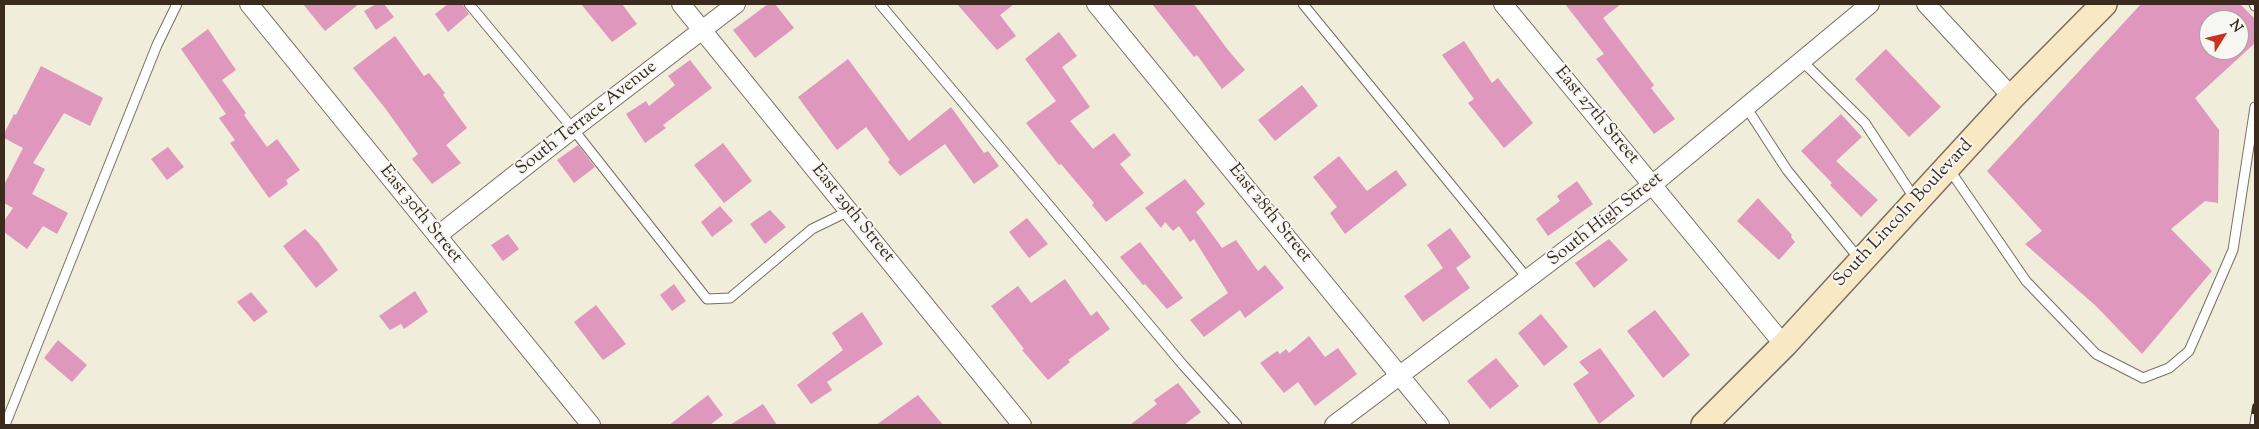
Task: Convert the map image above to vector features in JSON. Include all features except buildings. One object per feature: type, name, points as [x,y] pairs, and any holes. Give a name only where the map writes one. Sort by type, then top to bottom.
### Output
[{"type":"street","name":"East 30th Street","points":[[249,4],[591,425]]},
{"type":"street","name":"East 29th Street","points":[[681,4],[1022,425]]},
{"type":"street","name":"South Terrace Avenue","points":[[437,236],[736,4]]},
{"type":"street","name":"East 28th Street","points":[[1096,4],[1402,375],[1440,425]]},
{"type":"street","name":"East 27th Street","points":[[1503,4],[1784,345]]},
{"type":"street","name":"South High Street","points":[[1334,425],[1652,185],[1870,4]]},
{"type":"street","points":[[1926,4],[2012,97]]},
{"type":"street","name":"South Lincoln Boulevard","points":[[1704,425],[1784,345],[2012,97],[2104,4]]},
{"type":"lane","points":[[5,425],[157,45],[177,4]]},
{"type":"lane","points":[[469,4],[573,129],[707,299],[730,298],[812,229],[849,211]]},
{"type":"lane","points":[[880,4],[1170,350],[1237,425]]},
{"type":"lane","points":[[1303,4],[1528,279]]},
{"type":"lane","points":[[1802,61],[1865,123],[1917,200]]},
{"type":"lane","points":[[1746,107],[1787,170],[1861,261]]},
{"type":"lane","points":[[1948,166],[2026,281],[2096,354],[2143,378],[2169,368],[2189,351],[2233,250],[2255,108]]},
{"type":"railway","points":[[2252,425],[2255,406]]}]
